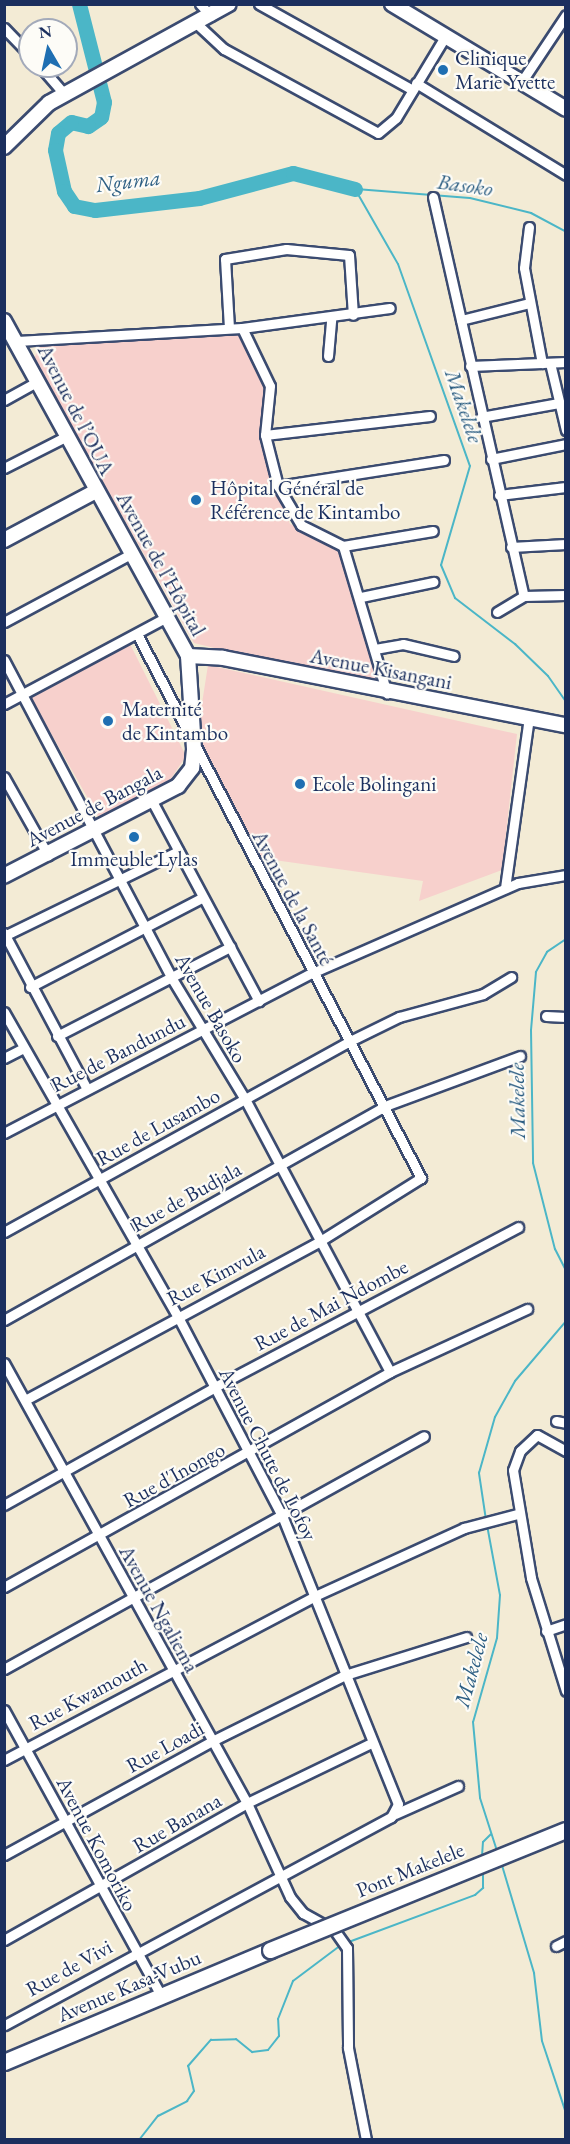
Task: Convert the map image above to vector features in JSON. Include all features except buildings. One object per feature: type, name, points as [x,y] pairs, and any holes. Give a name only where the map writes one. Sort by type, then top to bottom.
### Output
[{"type":"main road","points":[[4,147],[29,119],[64,94],[197,24],[229,4]]},
{"type":"main road","points":[[392,4],[566,109]]},
{"type":"main road","name":"Avenue de l’OUA","points":[[4,321],[17,341],[96,491],[4,540]]},
{"type":"main road","name":"Avenue de l’Hôpital","points":[[96,491],[129,555],[189,656]]},
{"type":"main road","name":"Avenue Kisangani","points":[[189,656],[223,658],[387,694],[560,723]]},
{"type":"main road","name":"Avenue de Bangala","points":[[4,876],[152,801],[187,778],[194,750],[189,656]]},
{"type":"main road","name":"Pont Makelele","points":[[270,1950],[566,1830]]},
{"type":"main road","name":"Avenue Kasa-Vubu","points":[[4,2062],[160,1994],[270,1950]]},
{"type":"street","points":[[200,4],[211,16]]},
{"type":"street","points":[[259,4],[415,86],[566,175]]},
{"type":"street","points":[[522,81],[566,15]]},
{"type":"street","points":[[197,24],[224,49],[372,132],[384,130],[415,86],[446,35]]},
{"type":"street","points":[[4,28],[18,43]]},
{"type":"street","points":[[50,78],[64,94]]},
{"type":"street","points":[[433,197],[481,417],[524,596]]},
{"type":"street","points":[[529,227],[524,268],[529,303],[566,430]]},
{"type":"street","points":[[229,328],[225,259],[286,249],[349,255],[353,315]]},
{"type":"street","points":[[461,320],[529,303]]},
{"type":"street","points":[[17,341],[242,328],[331,319],[390,308]]},
{"type":"street","points":[[328,356],[331,319]]},
{"type":"street","points":[[242,328],[270,386],[265,435],[278,486],[302,525],[343,546],[433,531]]},
{"type":"street","points":[[470,366],[566,362]]},
{"type":"street","points":[[4,400],[38,381]]},
{"type":"street","points":[[481,417],[559,403]]},
{"type":"street","points":[[265,435],[430,416]]},
{"type":"street","points":[[4,468],[67,436]]},
{"type":"street","points":[[491,459],[566,444]]},
{"type":"street","points":[[278,486],[444,460]]},
{"type":"street","points":[[499,495],[566,487]]},
{"type":"street","points":[[511,547],[566,544]]},
{"type":"street","points":[[343,546],[362,597],[387,694]]},
{"type":"street","points":[[4,622],[129,555]]},
{"type":"street","points":[[362,597],[433,582]]},
{"type":"street","points":[[497,612],[524,596],[566,595]]},
{"type":"street","points":[[4,705],[165,618]]},
{"type":"street","name":"Avenue de la Santé","points":[[137,634],[194,750],[312,973],[386,1106],[421,1178]]},
{"type":"street","points":[[375,648],[403,644],[454,656]]},
{"type":"street","name":"Avenue Basoko","points":[[4,660],[97,829],[171,977],[245,1099],[390,1372]]},
{"type":"street","points":[[505,888],[529,717]]},
{"type":"street","points":[[4,777],[48,855]]},
{"type":"street","points":[[152,801],[200,899],[230,947],[259,1001]]},
{"type":"street","points":[[87,1089],[30,987],[5,935],[178,851]]},
{"type":"street","name":"Rue de Bandundu","points":[[4,1133],[312,973],[505,888],[566,875]]},
{"type":"street","points":[[30,987],[200,899]]},
{"type":"street","points":[[57,1035],[230,947]]},
{"type":"street","name":"Rue de Lusambo","points":[[4,1232],[350,1041],[399,1017],[462,1001],[511,977]]},
{"type":"street","name":"Avenue Chute de Lofoy","points":[[4,1012],[177,1316],[283,1518],[317,1595],[371,1743],[398,1804],[395,1814]]},
{"type":"street","points":[[546,1016],[566,1017]]},
{"type":"street","points":[[4,1058],[24,1048]]},
{"type":"street","name":"Rue de Budjala","points":[[4,1320],[386,1106],[520,1056]]},
{"type":"street","name":"Rue Kimvula","points":[[25,1400],[177,1316],[320,1241],[421,1178]]},
{"type":"street","name":"Rue de Mai Ndombe","points":[[4,1506],[213,1388],[518,1227]]},
{"type":"street","name":"Rue d'Inongo","points":[[4,1587],[250,1454],[390,1372],[526,1309]]},
{"type":"street","name":"Avenue Ngaliema","points":[[4,1363],[210,1742],[247,1803],[296,1908],[340,1935],[347,1948],[348,2048],[366,2139]]},
{"type":"street","points":[[4,1669],[283,1518],[424,1436]]},
{"type":"street","points":[[566,1451],[540,1436],[526,1443],[513,1470],[517,1514],[546,1631],[566,1691]]},
{"type":"street","name":"Rue Kwamouth","points":[[4,1760],[317,1595],[479,1524],[517,1514]]},
{"type":"street","points":[[546,1631],[566,1624]]},
{"type":"street","name":"Rue Loadi","points":[[4,1855],[210,1742],[345,1675],[466,1637]]},
{"type":"street","name":"Avenue Komoriko","points":[[4,1710],[99,1888],[160,1994]]},
{"type":"street","name":"Rue Banana","points":[[4,1940],[247,1803],[371,1743]]},
{"type":"street","points":[[278,1873],[395,1814],[458,1786]]},
{"type":"street","name":"Rue de Vivi","points":[[4,2025],[278,1873]]},
{"type":"street","points":[[556,1946],[566,1941]]},
{"type":"shaded area","name":"Hôpital Général de Référence de Kintambo","points":[[240,334],[266,382],[260,443],[290,524],[339,544],[384,690],[194,643],[34,359],[40,345]]},
{"type":"shaded area","name":"Maternité de Kintambo","points":[[130,644],[186,756],[170,780],[99,818],[31,698]]},
{"type":"shaded area","points":[[208,665],[517,734],[502,870],[419,901],[423,881],[260,858],[206,762],[198,729]]},
{"type":"waterway","name":"Nguma","points":[[79,4],[104,102],[101,117],[88,126],[71,122],[58,133],[55,150],[64,191],[74,206],[95,210],[199,198],[293,173],[355,189]]},
{"type":"waterway","name":"Makelele","points":[[355,189],[398,264],[470,466],[441,565],[455,598],[515,644],[548,676],[566,702]]},
{"type":"waterway","name":"Basoko","points":[[356,189],[470,198],[531,213],[566,232]]},
{"type":"waterway","name":"Makelele","points":[[566,939],[547,952],[536,972],[531,1030],[533,1163],[555,1249],[566,1271]]},
{"type":"waterway","name":"Makelele","points":[[486,1520],[479,1473],[495,1417],[515,1381],[566,1321]]},
{"type":"waterway","name":"Makelele","points":[[487,1525],[500,1595],[497,1638],[473,1722],[480,1798],[497,1851]]},
{"type":"waterway","points":[[482,1856],[483,1842],[491,1834]]},
{"type":"waterway","name":"Makelele","points":[[501,1862],[534,1973],[542,2041],[566,2113]]},
{"type":"waterway","points":[[346,1943],[475,1895],[483,1888],[483,1871]]},
{"type":"waterway","points":[[139,2140],[158,2116],[187,2101],[194,2091],[188,2066],[211,2040],[236,2039],[252,2052],[268,2050],[279,2036],[278,2019],[293,1981],[341,1945]]},
{"type":"place","name":"Clinique Marie Yvette","points":[[443,70]]},
{"type":"place","name":"Hôpital Général de Référence de Kintambo","points":[[196,500]]},
{"type":"place","name":"Maternité de Kintambo","points":[[108,721]]},
{"type":"place","name":"Ecole Bolingani","points":[[300,784]]},
{"type":"place","name":"Immeuble Lylas","points":[[134,837]]}]
